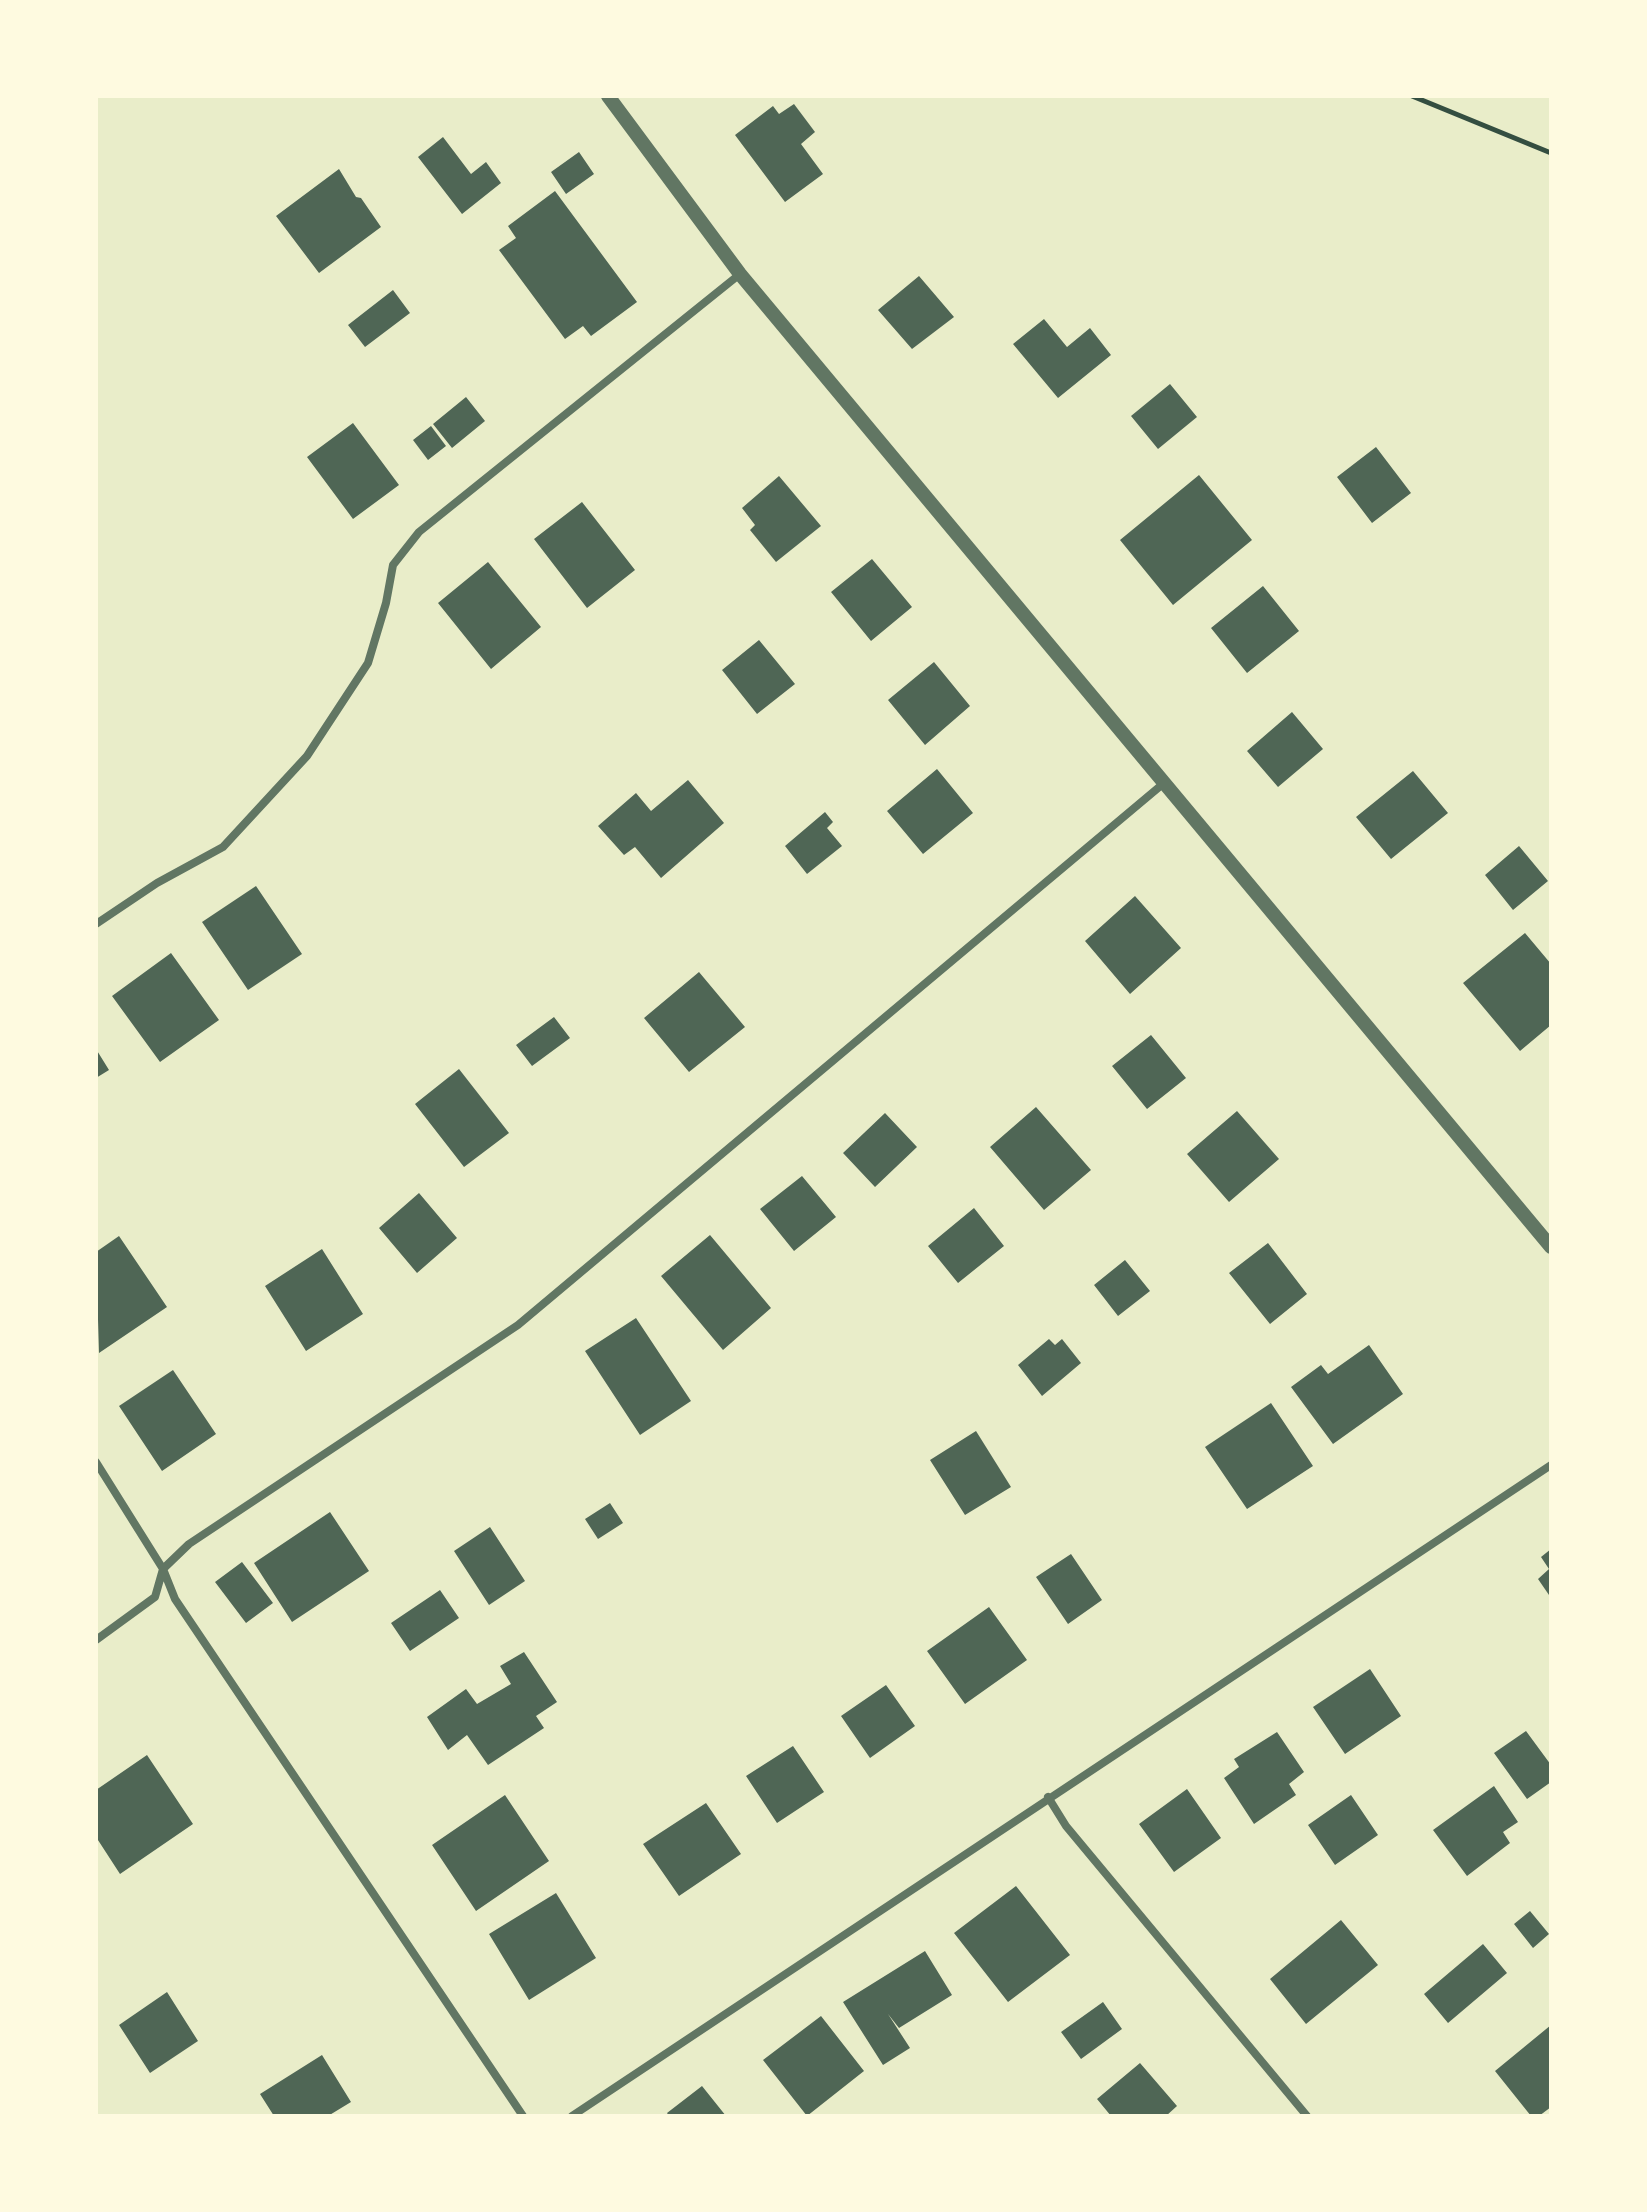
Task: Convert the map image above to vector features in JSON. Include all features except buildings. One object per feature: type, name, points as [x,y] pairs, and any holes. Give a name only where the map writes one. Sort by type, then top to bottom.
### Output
[{"type":"street","points":[[608,96],[740,274],[1551,1247]]},
{"type":"street","points":[[96,924],[157,883],[223,847],[307,756],[368,663],[386,603],[393,565],[419,532],[740,274]]},
{"type":"street","points":[[96,1640],[155,1597],[163,1569],[189,1544],[518,1325],[1164,783]]},
{"type":"street","points":[[96,1462],[163,1569],[184,1613],[523,2116]]},
{"type":"street","points":[[572,2116],[1551,1465]]},
{"type":"street","points":[[1048,1797],[1066,1826],[1307,2116]]},
{"type":"path","points":[[1412,96],[1551,153]]}]
